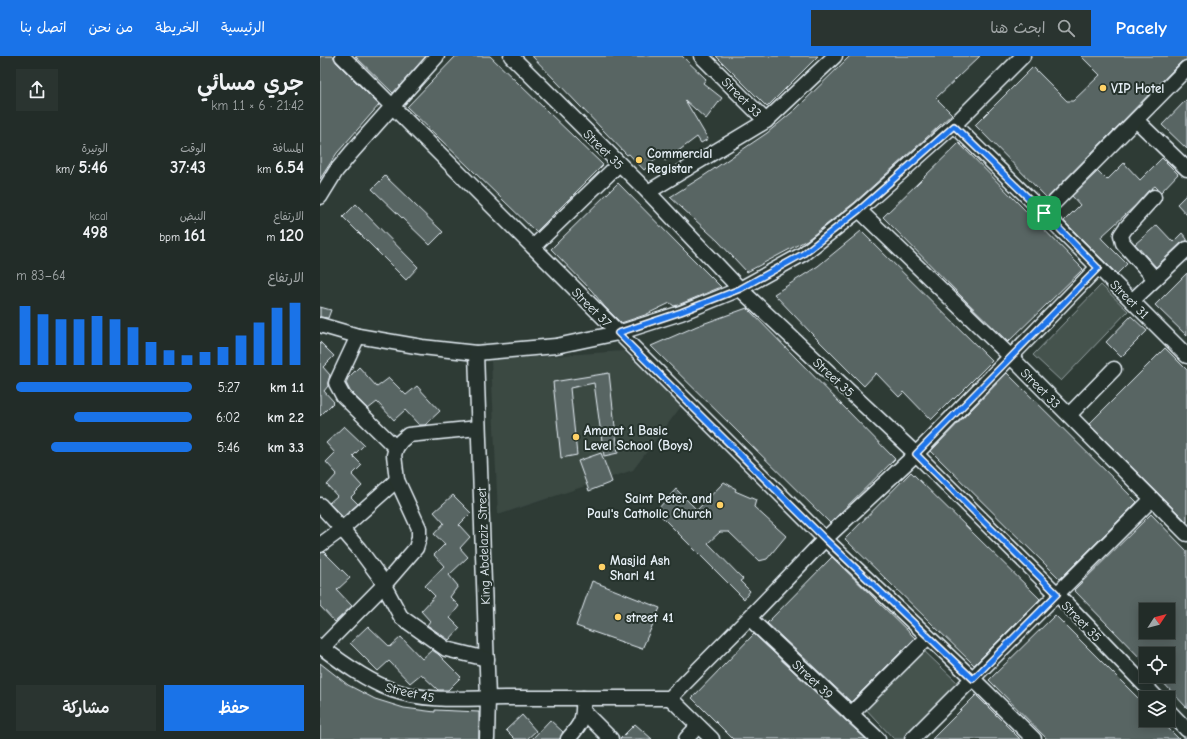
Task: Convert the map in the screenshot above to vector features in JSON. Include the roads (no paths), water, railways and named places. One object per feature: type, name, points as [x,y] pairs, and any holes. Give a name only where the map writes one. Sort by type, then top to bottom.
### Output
[{"type":"street","name":"Street 37","points":[[342,56],[825,539],[1034,739]]},
{"type":"street","points":[[320,197],[336,172],[351,153],[437,56]]},
{"type":"street","name":"Street 35","points":[[511,56],[648,192],[740,289],[916,454],[1057,594],[1150,691]]},
{"type":"street","name":"Street 33","points":[[701,56],[766,121]]},
{"type":"street","points":[[648,192],[766,121],[835,56]]},
{"type":"street","points":[[320,325],[358,336],[422,347],[476,352],[556,346],[618,333],[681,312],[740,289],[803,254],[859,210],[954,126],[1023,56]]},
{"type":"street","points":[[1044,213],[1187,68]]},
{"type":"street","points":[[1136,120],[1187,169]]},
{"type":"street","name":"Street 31","points":[[954,126],[1044,213],[1187,356]]},
{"type":"street","points":[[533,247],[619,164]]},
{"type":"street","points":[[1154,197],[1121,235],[1122,243],[1155,279]]},
{"type":"street","name":"Street 33","points":[[859,210],[1011,357],[1187,534]]},
{"type":"street","points":[[1132,301],[1187,249]]},
{"type":"street","points":[[712,739],[670,698],[825,539],[916,454],[1098,268]]},
{"type":"street","points":[[358,336],[336,384],[343,396],[396,448]]},
{"type":"street","name":"King Abdelaziz Street","points":[[476,352],[487,659],[487,739]]},
{"type":"street","points":[[1069,415],[1114,369]]},
{"type":"street","points":[[321,647],[384,585],[416,548],[419,538],[419,528],[397,480],[394,455],[396,448],[401,441],[408,435],[478,428]]},
{"type":"street","points":[[320,545],[342,528],[397,480]]},
{"type":"street","points":[[912,739],[1152,499]]},
{"type":"street","points":[[320,505],[359,548],[384,585],[397,612],[406,621],[446,649],[487,659]]},
{"type":"street","name":"Street 39","points":[[749,618],[878,739]]},
{"type":"street","points":[[851,714],[928,637]]},
{"type":"street","name":"Street 45","points":[[321,647],[351,668],[380,685],[393,690],[428,698],[451,700],[488,698],[583,705],[670,698]]},
{"type":"street","points":[[568,739],[582,722],[583,705]]},
{"type":"street","points":[[583,705],[611,739]]},
{"type":"street","points":[[1175,717],[1187,730]]},
{"type":"street","points":[[686,739],[698,726]]},
{"type":"place","name":"VIP Hotel","points":[[1103,88]]},
{"type":"place","name":"Commercial Registar","points":[[639,160]]},
{"type":"place","name":"Amarat 1 Basic Level School (Boys)","points":[[576,437]]},
{"type":"place","name":"Saint Peter and Paul's Catholic Church","points":[[720,505]]},
{"type":"place","name":"Masjid Ash Shari 41","points":[[602,567]]},
{"type":"place","name":"street 41","points":[[618,617]]}]
